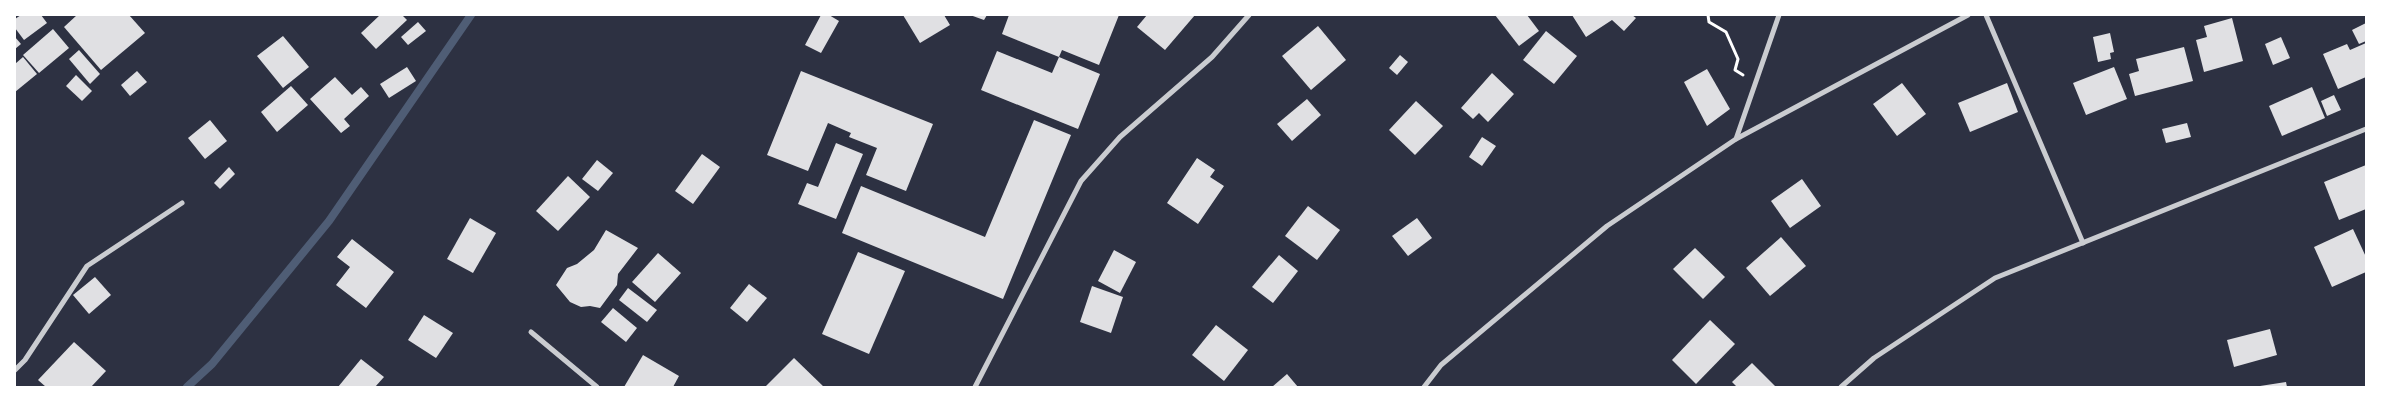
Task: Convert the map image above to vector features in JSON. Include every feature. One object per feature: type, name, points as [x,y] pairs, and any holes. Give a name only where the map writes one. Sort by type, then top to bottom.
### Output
[{"type":"street","points":[[975,387],[1080,181],[1120,137],[1212,57],[1249,15]]},
{"type":"street","points":[[1736,139],[1780,15]]},
{"type":"street","points":[[1424,387],[1441,365],[1607,226],[1736,139],[1968,15]]},
{"type":"street","points":[[1986,15],[2083,243]]},
{"type":"street","points":[[1841,387],[1874,358],[1995,278],[2366,130]]},
{"type":"street","points":[[15,370],[40,338],[87,266],[182,203]]},
{"type":"street","points":[[531,332],[597,387]]},
{"type":"path","points":[[1708,15],[1709,22],[1726,32],[1732,43],[1738,59],[1735,70],[1754,86]]},
{"type":"building","points":[[21,15],[41,15],[47,23],[24,40],[15,28],[15,19]]},
{"type":"building","points":[[77,15],[129,15],[145,33],[101,70],[64,27]]},
{"type":"building","points":[[380,15],[402,15],[407,20],[376,49],[361,33]]},
{"type":"building","points":[[821,15],[829,15],[839,21],[821,53],[805,45]]},
{"type":"building","points":[[903,15],[944,15],[950,25],[920,43]]},
{"type":"building","points":[[970,15],[987,15],[984,20]]},
{"type":"building","points":[[1009,15],[1119,15],[1099,65],[1062,50],[1059,57],[1002,34]]},
{"type":"building","points":[[1147,15],[1195,15],[1165,50],[1137,27]]},
{"type":"building","points":[[1495,15],[1527,15],[1539,31],[1519,46]]},
{"type":"building","points":[[1572,15],[1632,15],[1636,18],[1624,31],[1612,20],[1586,37]]},
{"type":"building","points":[[2232,18],[2243,61],[2204,72],[2196,40],[2207,37],[2204,26]]},
{"type":"building","points":[[418,22],[426,31],[408,45],[401,37]]},
{"type":"building","points":[[2366,23],[2366,41],[2359,44],[2352,30]]},
{"type":"building","points":[[1318,26],[1346,60],[1311,90],[1282,56]]},
{"type":"building","points":[[53,29],[69,48],[39,73],[23,55]]},
{"type":"building","points":[[1546,31],[1577,56],[1554,84],[1523,60]]},
{"type":"building","points":[[2110,33],[2114,52],[2110,53],[2111,59],[2098,62],[2093,37]]},
{"type":"building","points":[[283,36],[309,67],[283,88],[257,56]]},
{"type":"building","points":[[15,37],[21,44],[15,49]]},
{"type":"building","points":[[2281,37],[2290,58],[2273,65],[2265,44]]},
{"type":"building","points":[[2366,43],[2366,77],[2338,89],[2323,54],[2347,44],[2350,50]]},
{"type":"building","points":[[2184,47],[2193,81],[2135,96],[2129,74],[2139,71],[2136,59]]},
{"type":"building","points":[[79,50],[100,74],[90,84],[69,59]]},
{"type":"building","points":[[997,51],[1052,73],[1059,57],[1100,74],[1078,129],[981,90]]},
{"type":"building","points":[[1400,55],[1408,62],[1397,75],[1389,68]]},
{"type":"building","points":[[23,57],[37,74],[15,92],[15,64]]},
{"type":"building","points":[[407,67],[416,81],[389,98],[380,84]]},
{"type":"building","points":[[2114,67],[2127,99],[2086,115],[2073,83]]},
{"type":"building","points":[[1707,69],[1730,109],[1707,126],[1684,82]]},
{"type":"building","points":[[137,71],[147,82],[130,96],[121,85]]},
{"type":"building","points":[[801,71],[933,124],[906,191],[866,175],[877,148],[849,137],[851,133],[828,123],[808,171],[767,155]]},
{"type":"building","points":[[1492,73],[1514,94],[1488,122],[1479,113],[1473,119],[1461,108]]},
{"type":"building","points":[[76,75],[92,91],[82,101],[66,86]]},
{"type":"building","points":[[335,77],[352,95],[361,87],[369,96],[344,119],[350,126],[341,133],[310,99]]},
{"type":"building","points":[[1902,83],[1926,114],[1897,136],[1873,104]]},
{"type":"building","points":[[2007,83],[2018,112],[1970,132],[1958,103]]},
{"type":"building","points":[[291,86],[308,105],[277,132],[261,112]]},
{"type":"building","points":[[2312,87],[2325,118],[2282,136],[2269,106]]},
{"type":"building","points":[[2334,95],[2341,110],[2327,116],[2321,101]]},
{"type":"building","points":[[1307,99],[1321,115],[1292,141],[1277,124]]},
{"type":"building","points":[[1416,101],[1443,126],[1415,155],[1389,130]]},
{"type":"building","points":[[210,120],[227,141],[205,159],[188,138]]},
{"type":"building","points":[[1034,120],[1071,135],[1003,299],[842,233],[861,186],[985,237]]},
{"type":"building","points":[[2187,123],[2191,137],[2166,143],[2162,129]]},
{"type":"building","points":[[1482,137],[1496,146],[1482,166],[1469,157]]},
{"type":"building","points":[[836,143],[863,154],[836,219],[798,204],[807,183],[818,187]]},
{"type":"building","points":[[702,154],[720,167],[693,204],[675,191]]},
{"type":"building","points":[[1197,158],[1215,170],[1210,177],[1224,186],[1198,224],[1167,203]]},
{"type":"building","points":[[597,160],[613,173],[598,191],[582,179]]},
{"type":"building","points":[[2366,165],[2366,209],[2339,220],[2324,182]]},
{"type":"building","points":[[229,167],[235,174],[220,189],[214,183]]},
{"type":"building","points":[[568,176],[590,197],[558,231],[536,211]]},
{"type":"building","points":[[1802,179],[1821,206],[1790,228],[1771,201]]},
{"type":"building","points":[[1308,206],[1340,230],[1317,260],[1285,236]]},
{"type":"building","points":[[470,218],[496,233],[473,273],[447,259]]},
{"type":"building","points":[[1417,218],[1432,238],[1408,256],[1392,236]]},
{"type":"building","points":[[2353,229],[2366,257],[2366,272],[2332,287],[2314,247]]},
{"type":"building","points":[[606,230],[638,248],[618,274],[617,285],[600,308],[581,307],[570,302],[556,285],[567,268],[577,264],[594,250]]},
{"type":"building","points":[[1781,237],[1806,266],[1770,296],[1746,268]]},
{"type":"building","points":[[352,239],[394,272],[366,308],[336,285],[350,267],[337,257]]},
{"type":"building","points":[[1695,248],[1725,277],[1703,299],[1673,269]]},
{"type":"building","points":[[1114,250],[1136,262],[1120,293],[1098,281]]},
{"type":"building","points":[[858,252],[905,271],[869,354],[822,334]]},
{"type":"building","points":[[658,253],[681,273],[655,302],[632,282]]},
{"type":"building","points":[[1279,255],[1298,271],[1273,303],[1252,287]]},
{"type":"building","points":[[95,277],[111,295],[89,314],[73,295]]},
{"type":"building","points":[[749,284],[767,298],[747,322],[730,308]]},
{"type":"building","points":[[1092,286],[1123,297],[1111,333],[1080,322]]},
{"type":"building","points":[[628,288],[657,310],[647,322],[619,300]]},
{"type":"building","points":[[613,308],[637,328],[626,342],[601,322]]},
{"type":"building","points":[[424,315],[453,333],[436,358],[408,340]]},
{"type":"building","points":[[1710,320],[1735,344],[1696,384],[1672,360]]},
{"type":"building","points":[[1216,325],[1248,350],[1224,381],[1192,355]]},
{"type":"building","points":[[2270,329],[2277,355],[2234,367],[2227,340]]},
{"type":"building","points":[[74,342],[106,371],[91,387],[46,387],[38,380]]},
{"type":"building","points":[[643,355],[679,376],[673,387],[624,387]]},
{"type":"building","points":[[794,358],[824,387],[765,387]]},
{"type":"building","points":[[361,359],[384,377],[375,387],[338,387]]},
{"type":"building","points":[[1752,363],[1776,387],[1737,387],[1732,382]]},
{"type":"building","points":[[1287,374],[1298,387],[1272,387]]},
{"type":"building","points":[[2286,382],[2287,387],[2260,387],[2260,386]]},
{"type":"waterway","points":[[187,387],[212,364],[329,221],[471,15]]}]
